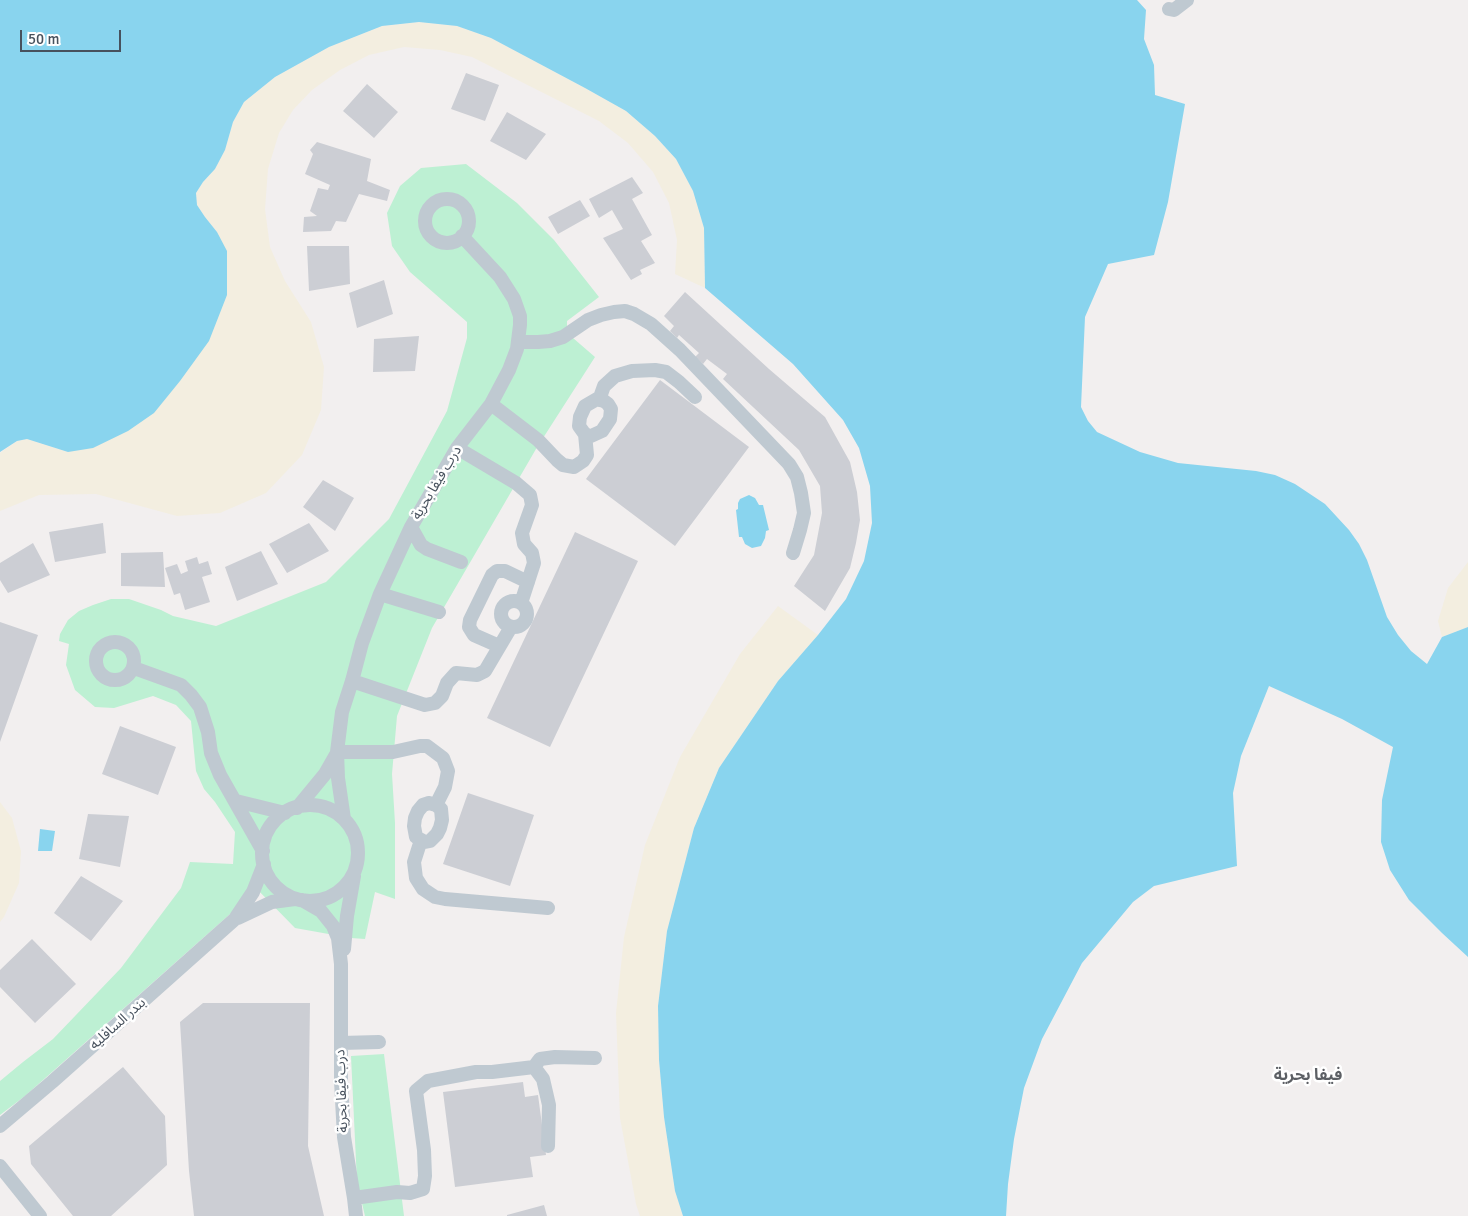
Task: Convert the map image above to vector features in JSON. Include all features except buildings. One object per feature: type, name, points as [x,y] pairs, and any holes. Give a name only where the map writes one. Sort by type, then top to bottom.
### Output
[{"type":"street","points":[[1169,9],[1174,10],[1187,0]]},
{"type":"street","name":"درب فيفا بحرية","points":[[344,819],[338,778],[337,752],[342,712],[362,644],[380,594],[411,527],[457,448],[491,404],[515,356],[518,342],[520,316],[514,299],[500,277],[462,236]]},
{"type":"street","points":[[518,342],[550,341],[563,337],[588,320],[614,312],[625,311],[651,324],[680,350],[789,464],[797,477],[804,513],[793,553]]},
{"type":"street","points":[[599,400],[604,386],[615,376],[632,371],[655,370],[666,372],[695,397]]},
{"type":"street","points":[[599,400],[608,404],[611,414],[607,426],[597,434],[591,436],[586,434],[579,426],[581,411],[588,403],[593,401],[599,400]]},
{"type":"street","points":[[491,404],[538,440],[563,465],[574,467],[583,461],[587,455],[586,434]]},
{"type":"street","points":[[457,448],[516,483],[530,495],[532,505],[522,532],[524,544],[532,553],[534,563],[521,603]]},
{"type":"street","points":[[411,527],[421,545],[461,562]]},
{"type":"street","points":[[499,646],[474,635],[469,627],[470,620],[492,576],[497,571],[505,571],[528,582]]},
{"type":"street","points":[[380,594],[439,612]]},
{"type":"street","points":[[514,601],[521,603],[526,608],[527,616],[519,626],[511,627],[505,624],[501,617],[502,610],[507,604],[514,601]]},
{"type":"street","points":[[352,681],[425,705],[435,702],[442,696],[447,683],[456,673],[478,674],[485,671],[511,627]]},
{"type":"street","points":[[134,668],[181,685],[200,707],[211,753],[220,775],[236,801],[263,857],[266,872],[275,886],[288,896],[299,900],[320,900],[338,892],[351,878],[355,870],[357,843],[349,826],[338,814],[325,808],[311,806],[291,810],[278,818],[267,833],[263,857]]},
{"type":"street","points":[[337,752],[393,752],[427,746],[443,758],[448,771],[446,787],[436,805]]},
{"type":"street","name":"درب فيفا بحرية","points":[[291,810],[325,774],[337,752]]},
{"type":"street","points":[[236,801],[291,810]]},
{"type":"street","points":[[428,803],[436,805],[441,809],[442,814],[440,828],[430,841],[421,840],[416,837],[414,832],[415,818],[418,811],[423,805],[428,803]]},
{"type":"street","points":[[421,840],[414,862],[416,878],[423,889],[435,897],[548,908]]},
{"type":"street","name":"بندر السافليه","points":[[0,1126],[235,919],[253,892],[263,857]]},
{"type":"street","name":"درب فيفا بحرية","points":[[341,964],[355,870]]},
{"type":"street","name":"درب فيفا بحرية","points":[[299,900],[321,911],[333,926],[338,938],[341,964],[344,1137],[356,1216]]},
{"type":"street","name":"بندر السافليه","points":[[235,919],[272,902],[299,900]]},
{"type":"street","points":[[341,1043],[379,1042]]},
{"type":"street","points":[[354,1198],[423,1189],[425,1176],[424,1150],[416,1091],[428,1081],[476,1072],[534,1067],[540,1059],[555,1057],[595,1058]]},
{"type":"street","points":[[534,1067],[543,1078],[549,1105],[548,1146]]},
{"type":"street","points":[[0,1166],[40,1216]]},
{"type":"green space","points":[[466,164],[517,203],[554,240],[599,297],[567,321],[567,327],[573,338],[595,357],[536,449],[432,628],[397,716],[392,774],[395,823],[395,899],[375,892],[365,939],[351,938],[295,928],[253,885],[238,907],[25,1096],[0,1115],[0,1081],[53,1039],[121,968],[181,888],[190,862],[233,864],[235,832],[204,789],[196,771],[191,721],[176,705],[153,696],[114,708],[95,707],[75,690],[66,665],[69,644],[59,641],[60,634],[68,620],[79,611],[111,599],[129,599],[173,616],[216,626],[326,582],[389,519],[447,411],[467,338],[467,322],[410,272],[392,246],[387,213],[400,186],[421,168]]},
{"type":"green space","points":[[384,1054],[404,1216],[365,1216],[357,1182],[351,1056]]},
{"type":"sand","points":[[419,22],[457,26],[491,38],[626,111],[655,136],[676,159],[693,191],[704,228],[705,288],[675,274],[677,240],[669,203],[653,172],[628,143],[599,121],[472,57],[440,50],[404,47],[369,55],[340,70],[312,90],[293,110],[279,133],[268,169],[265,209],[270,247],[285,281],[311,322],[324,367],[321,410],[302,455],[266,493],[220,513],[177,516],[96,494],[39,495],[0,511],[0,453],[17,441],[27,439],[68,452],[217,232],[197,205],[196,193],[215,169],[225,150],[233,122],[244,102],[275,77],[329,47],[382,26]]},
{"type":"sand","points":[[1468,562],[1468,627],[1442,637],[1438,621],[1448,588]]},
{"type":"sand","points":[[778,606],[818,635],[778,681],[719,768],[694,828],[667,931],[658,1006],[659,1060],[664,1117],[675,1191],[683,1216],[640,1216],[636,1204],[620,1118],[616,1013],[624,937],[645,845],[680,757],[740,654]]},
{"type":"sand","points":[[0,802],[12,818],[21,851],[19,883],[0,922]]},
{"type":"water","points":[[0,0],[1137,0],[1146,10],[1144,39],[1154,65],[1155,95],[1185,104],[1168,202],[1154,255],[1108,264],[1085,317],[1081,407],[1088,421],[1097,432],[1140,452],[1178,463],[1256,471],[1275,475],[1295,484],[1325,504],[1359,544],[1367,560],[1387,617],[1398,635],[1411,651],[1427,664],[1442,637],[1468,627],[1468,957],[1409,900],[1390,870],[1381,842],[1382,800],[1393,747],[1342,719],[1269,686],[1241,756],[1233,793],[1237,866],[1154,886],[1133,902],[1082,963],[1042,1039],[1024,1088],[1014,1139],[1006,1216],[683,1216],[675,1191],[664,1117],[659,1060],[658,1006],[667,931],[694,828],[719,768],[778,681],[846,599],[864,561],[872,523],[870,486],[859,448],[843,420],[793,364],[705,288],[704,228],[693,191],[676,159],[655,136],[626,111],[491,38],[457,26],[419,22],[382,26],[329,47],[275,77],[244,102],[233,122],[225,150],[215,169],[196,193],[197,205],[217,232],[227,251],[227,295],[209,341],[154,413],[128,431],[93,448],[68,452],[27,439],[17,441],[0,452]]},
{"type":"water","points":[[749,495],[755,498],[759,505],[763,505],[769,530],[766,531],[761,546],[752,548],[745,544],[742,537],[739,537],[736,510],[738,509],[740,499]]},
{"type":"water","points":[[40,829],[55,831],[52,851],[38,851]]},
{"type":"district","name":"فيفا بحرية","points":[[1308,1076]]}]
